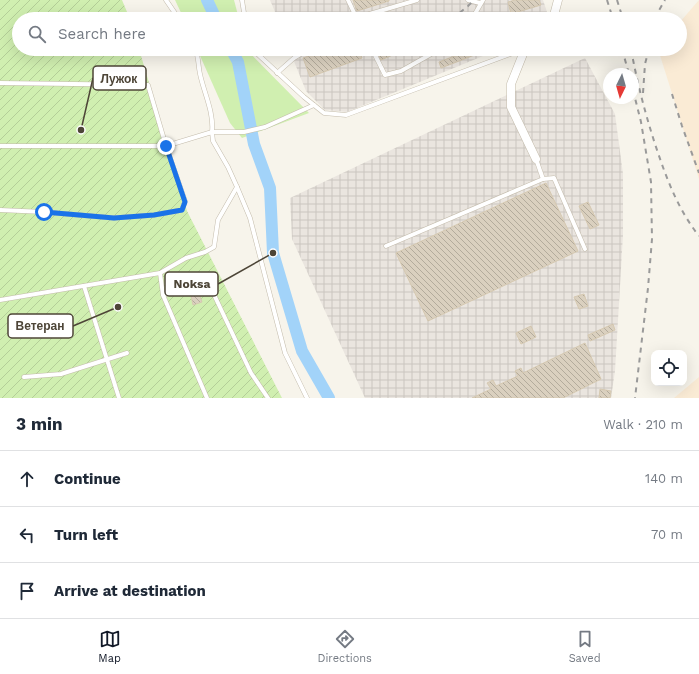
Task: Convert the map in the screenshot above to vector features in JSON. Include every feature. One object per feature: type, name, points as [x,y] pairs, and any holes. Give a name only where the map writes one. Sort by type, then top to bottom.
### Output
[{"type":"street","points":[[555,12],[558,0]]},
{"type":"street","points":[[521,56],[511,84],[511,107],[536,159]]},
{"type":"lane","points":[[166,0],[174,12]]},
{"type":"lane","points":[[242,0],[244,12]]},
{"type":"lane","points":[[348,0],[353,12]]},
{"type":"lane","points":[[378,12],[417,0]]},
{"type":"lane","points":[[468,0],[482,2],[476,12]]},
{"type":"lane","points":[[198,56],[200,74],[213,126],[213,141],[228,167],[250,218],[286,353],[307,398]]},
{"type":"lane","points":[[259,56],[324,113],[346,115],[505,56]]},
{"type":"lane","points":[[277,73],[297,56]]},
{"type":"lane","points":[[376,56],[385,75],[401,71],[428,56]]},
{"type":"lane","points":[[0,83],[148,85],[166,146],[185,202],[182,210],[154,215],[114,218],[0,210]]},
{"type":"lane","points":[[0,146],[166,146],[212,132],[244,132],[265,127],[314,105]]},
{"type":"lane","points":[[536,159],[543,179]]},
{"type":"lane","points":[[386,246],[543,179],[554,178],[585,249]]},
{"type":"lane","points":[[0,300],[160,273],[186,258],[205,252],[214,246],[218,220],[237,187]]},
{"type":"lane","points":[[160,273],[163,295],[207,398]]},
{"type":"lane","points":[[163,295],[199,284],[209,284],[251,373],[268,398]]},
{"type":"lane","points":[[84,286],[119,398]]},
{"type":"lane","points":[[24,377],[61,374],[128,353]]},
{"type":"shaded area","points":[[270,0],[543,0],[547,12],[275,12]]},
{"type":"shaded area","points":[[699,0],[699,179],[660,56],[687,56],[687,14]]},
{"type":"shaded area","points":[[292,56],[483,56],[347,112],[325,110],[306,91]]},
{"type":"shaded area","points":[[585,58],[603,92],[603,104],[610,104],[615,114],[623,174],[623,235],[615,371],[611,398],[365,398],[292,239],[290,198]]},
{"type":"shaded area","points":[[699,377],[699,398],[674,398]]},
{"type":"green space","points":[[0,0],[122,0],[127,12],[12,12],[12,56],[141,56],[187,211],[282,398],[0,398]]},
{"type":"green space","points":[[175,0],[234,0],[237,12],[181,12]]},
{"type":"green space","points":[[200,56],[253,56],[309,113],[242,138],[230,123]]},
{"type":"building","points":[[353,0],[389,0],[389,1],[357,11]]},
{"type":"building","points":[[515,0],[539,0],[541,5],[518,12],[510,12],[508,2]]},
{"type":"building","points":[[309,56],[361,56],[362,58],[310,77],[303,58]]},
{"type":"building","points":[[379,56],[390,56],[381,60]]},
{"type":"building","points":[[454,56],[472,56],[441,68],[439,62]]},
{"type":"building","points":[[546,183],[578,251],[428,321],[396,253]]},
{"type":"building","points":[[588,202],[599,225],[590,229],[579,206]]},
{"type":"building","points":[[199,293],[202,302],[193,305],[191,296]]},
{"type":"building","points":[[584,294],[588,306],[579,309],[574,297]]},
{"type":"building","points":[[613,324],[615,330],[590,341],[588,335]]},
{"type":"building","points":[[531,326],[536,337],[521,344],[516,333]]},
{"type":"building","points":[[585,343],[601,379],[563,398],[472,398],[491,389],[487,383],[493,380],[496,386],[518,376],[515,371],[521,368],[523,373]]},
{"type":"building","points":[[600,389],[611,391],[610,398],[599,398]]},
{"type":"waterway","points":[[207,0],[213,12]]},
{"type":"waterway","points":[[235,56],[238,62],[254,144],[270,188],[273,253],[302,351],[329,398]]},
{"type":"railway","points":[[461,12],[474,0]]},
{"type":"railway","points":[[607,0],[611,12]]},
{"type":"railway","points":[[617,0],[621,12]]},
{"type":"railway","points":[[658,12],[665,0]]},
{"type":"railway","points":[[624,56],[627,68]]},
{"type":"railway","points":[[632,56],[645,109],[663,168],[678,203],[699,236]]},
{"type":"railway","points":[[643,93],[645,64],[647,56]]},
{"type":"railway","points":[[672,94],[699,173]]},
{"type":"railway","points":[[635,398],[648,288],[652,239],[651,182],[636,104]]},
{"type":"place","name":"Лужок","points":[[81,130]]},
{"type":"place","name":"Noksa","points":[[273,253]]},
{"type":"place","name":"Ветеран","points":[[118,307]]},
{"type":"route","points":[[44,212],[114,218],[154,215],[182,210],[185,202],[166,146]]}]
